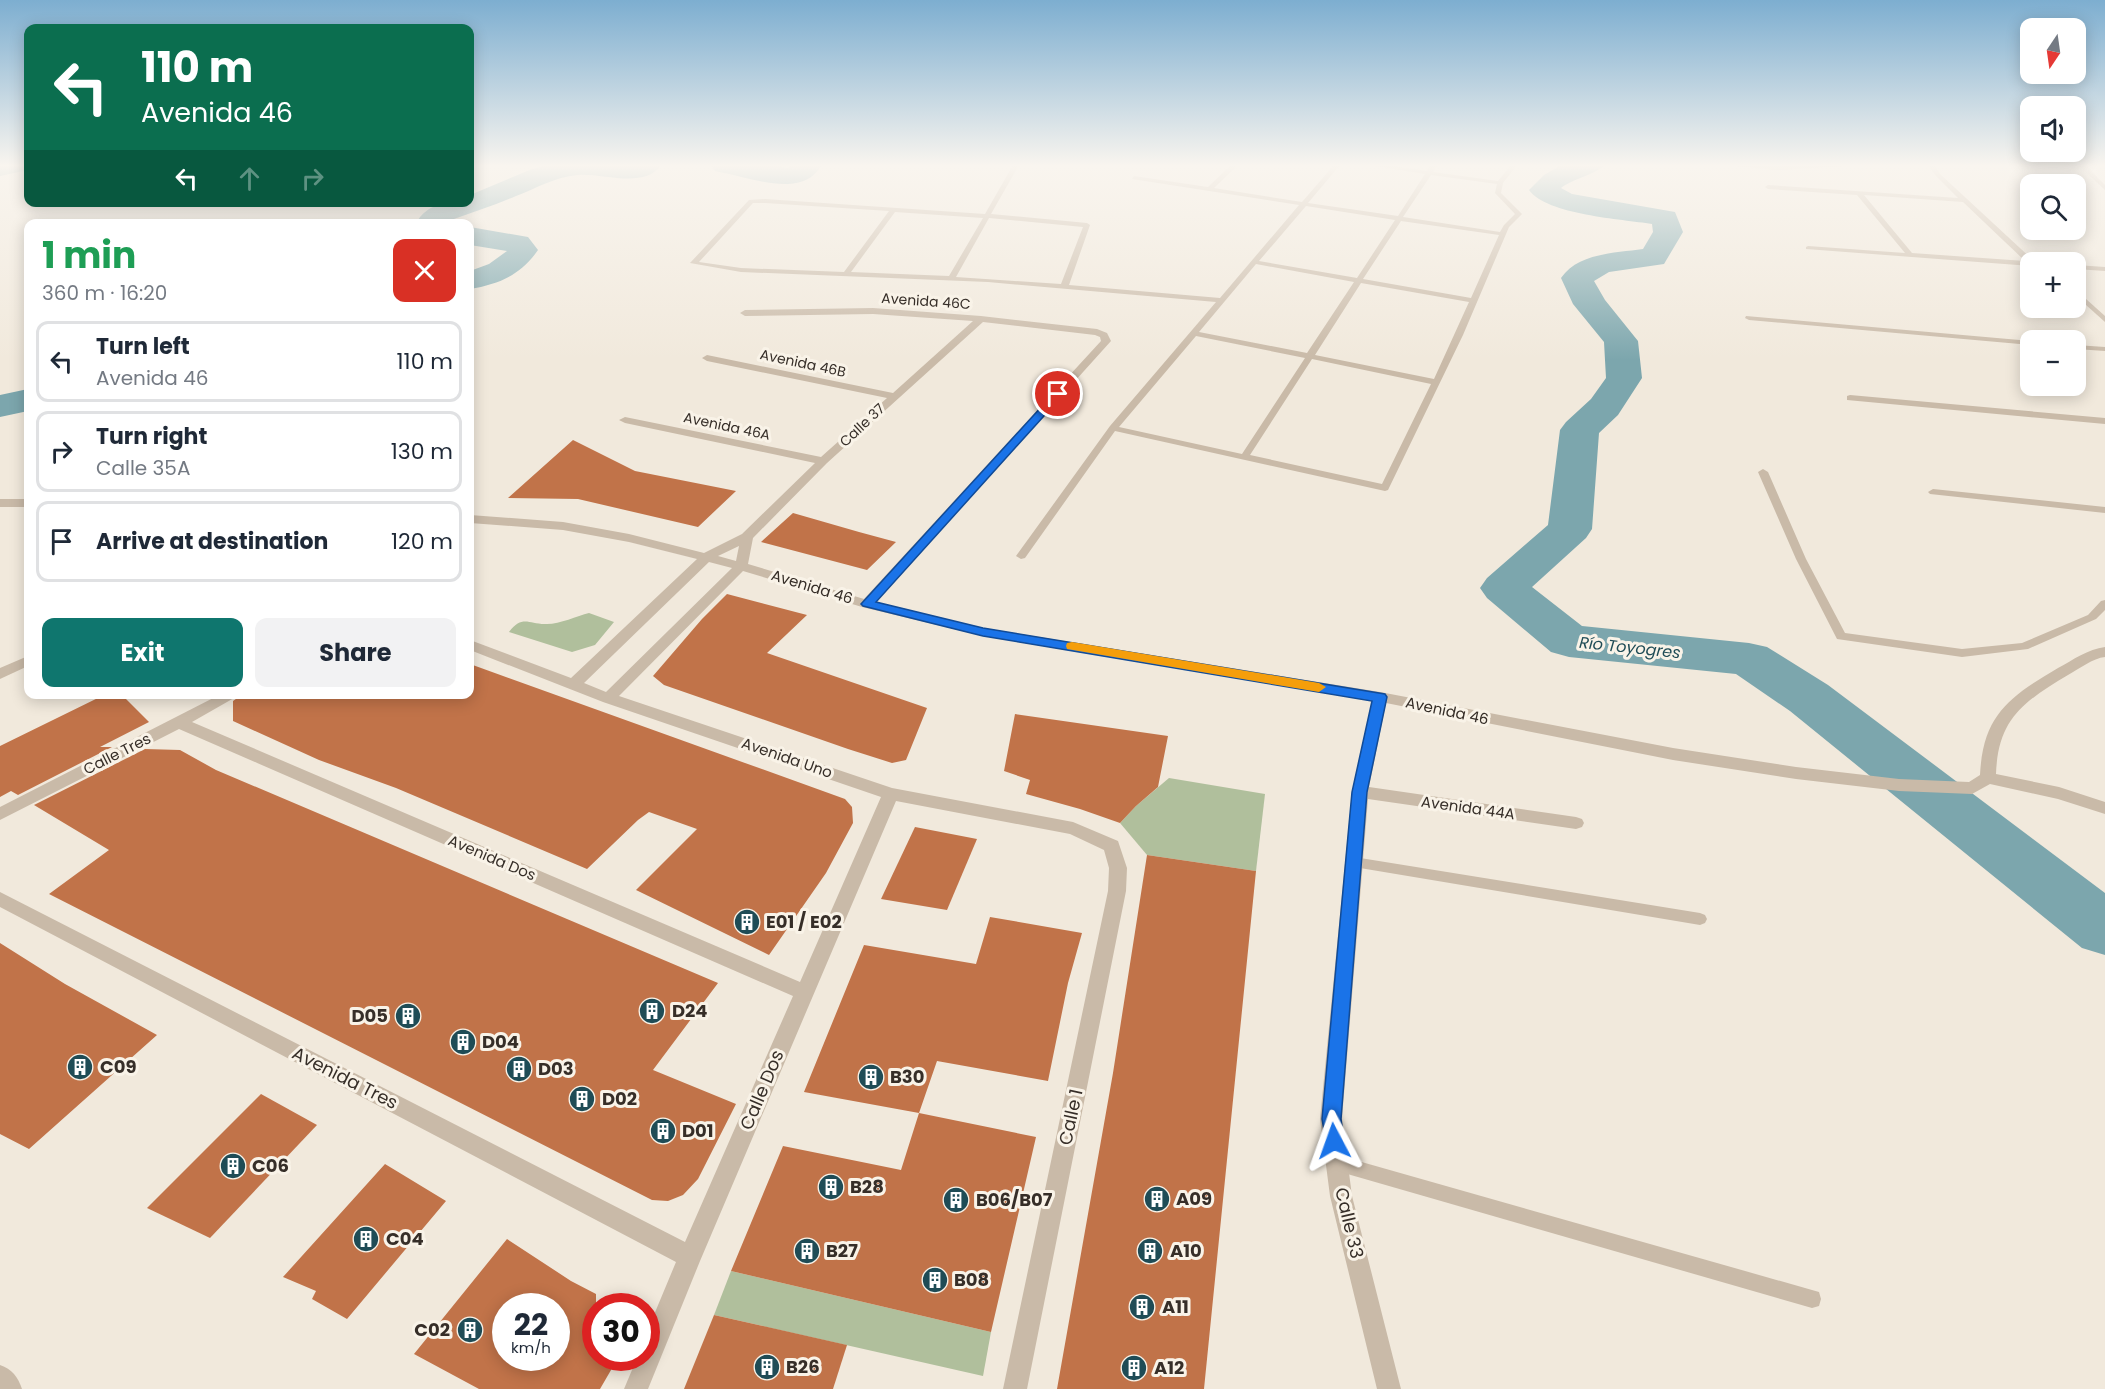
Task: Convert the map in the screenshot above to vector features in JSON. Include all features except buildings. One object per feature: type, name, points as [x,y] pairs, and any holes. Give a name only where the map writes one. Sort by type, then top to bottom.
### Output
[{"type":"street","name":"Avenida 46C","points":[[745,313],[873,312],[981,319],[1097,332],[1104,335],[1106,341],[867,604]]},
{"type":"street","name":"Calle 37","points":[[574,684],[706,557],[747,537],[823,461],[981,319]]},
{"type":"street","name":"Avenida 46B","points":[[707,358],[893,396]]},
{"type":"street","name":"Avenida 46A","points":[[625,420],[823,461]]},
{"type":"street","points":[[0,503],[24,503]]},
{"type":"street","name":"Avenida 46","points":[[474,519],[563,526],[629,538],[741,566],[867,604],[983,632],[1380,697],[1673,754],[1796,773],[1899,785],[1972,789],[1988,778]]},
{"type":"street","points":[[608,698],[741,566],[747,537]]},
{"type":"street","name":"Avenida Uno","points":[[474,646],[608,698],[891,794],[1073,828],[1112,846]]},
{"type":"street","points":[[2105,652],[2097,653],[2041,685],[2002,717],[1991,742],[1988,778],[2059,793],[2105,808]]},
{"type":"street","points":[[0,674],[24,663]]},
{"type":"street","name":"Calle 33","points":[[1380,697],[1360,792],[1331,1119],[1341,1196],[1389,1389]]},
{"type":"street","name":"Calle Tres","points":[[0,814],[225,699]]},
{"type":"street","name":"Avenida Dos","points":[[180,723],[804,992]]},
{"type":"street","name":"Avenida 44A","points":[[1360,792],[1576,823]]},
{"type":"street","name":"Calle Dos","points":[[636,1389],[690,1257],[891,794]]},
{"type":"street","name":"Calle 1","points":[[1016,1389],[1117,891],[1118,868],[1112,846]]},
{"type":"street","name":"Avenida Tres","points":[[0,899],[690,1257]]},
{"type":"street","points":[[0,1377],[10,1389]]},
{"type":"lane","points":[[725,230],[694,263],[741,270],[951,279],[1222,300]]},
{"type":"lane","points":[[846,274],[878,230]]},
{"type":"lane","points":[[951,279],[980,230]]},
{"type":"lane","points":[[1064,287],[1085,230]]},
{"type":"lane","points":[[1021,556],[1113,428],[1282,230]]},
{"type":"lane","points":[[1244,457],[1392,230]]},
{"type":"lane","points":[[1476,230],[1503,234]]},
{"type":"lane","points":[[1113,428],[1385,488],[1474,301],[1505,230]]},
{"type":"lane","points":[[1889,230],[1910,255]]},
{"type":"lane","points":[[1995,230],[2020,253]]},
{"type":"lane","points":[[1808,248],[2020,263]]},
{"type":"lane","points":[[1255,262],[1474,301]]},
{"type":"lane","points":[[2086,268],[2105,269]]},
{"type":"lane","points":[[2086,302],[2105,320]]},
{"type":"lane","points":[[1749,318],[2020,342]]},
{"type":"lane","points":[[1195,333],[1436,382]]},
{"type":"lane","points":[[2086,347],[2105,349]]},
{"type":"lane","points":[[1850,398],[2105,421]]},
{"type":"lane","points":[[1763,472],[1801,559],[1841,636],[1962,653],[2024,646],[2092,617],[2105,603]]},
{"type":"lane","points":[[1933,492],[2105,510]]},
{"type":"lane","points":[[1354,862],[1700,919]]},
{"type":"lane","points":[[1337,1163],[1812,1299]]},
{"type":"green space","points":[[589,613],[614,622],[595,645],[572,652],[509,632],[522,622],[552,624]]},
{"type":"green space","points":[[1169,778],[1265,794],[1256,871],[1147,855],[1120,823]]},
{"type":"green space","points":[[731,1271],[991,1332],[983,1376],[714,1315]]},
{"type":"waterway","name":"Río Toyogres","points":[[1668,230],[1653,257],[1601,264],[1577,278],[1590,304],[1621,341],[1624,378],[1605,407],[1580,430],[1570,529],[1504,588],[1569,641],[1749,659],[1809,698],[2105,929]]},
{"type":"waterway","points":[[474,237],[517,243],[523,250],[507,267],[493,274],[474,279]]},
{"type":"waterway","points":[[0,406],[24,401]]},
{"type":"slow traffic","points":[[1072,646],[1319,687]]},
{"type":"place","name":"E01 / E02","points":[[747,922]]},
{"type":"place","name":"D24","points":[[652,1011]]},
{"type":"place","name":"D05","points":[[408,1016]]},
{"type":"place","name":"D04","points":[[463,1042]]},
{"type":"place","name":"C09","points":[[80,1067]]},
{"type":"place","name":"D03","points":[[519,1069]]},
{"type":"place","name":"B30","points":[[871,1077]]},
{"type":"place","name":"D02","points":[[582,1099]]},
{"type":"place","name":"D01","points":[[663,1131]]},
{"type":"place","name":"C06","points":[[233,1166]]},
{"type":"place","name":"B28","points":[[831,1187]]},
{"type":"place","name":"A09","points":[[1157,1199]]},
{"type":"place","name":"B06/B07","points":[[956,1200]]},
{"type":"place","name":"C04","points":[[366,1239]]},
{"type":"place","name":"B27","points":[[807,1251]]},
{"type":"place","name":"A10","points":[[1150,1251]]},
{"type":"place","name":"B08","points":[[935,1280]]},
{"type":"place","name":"A11","points":[[1142,1307]]},
{"type":"place","name":"C02","points":[[470,1330]]},
{"type":"place","name":"B26","points":[[767,1367]]},
{"type":"place","name":"A12","points":[[1134,1368]]},
{"type":"route","points":[[1058,394],[867,604],[983,632],[1380,697],[1360,792],[1331,1119],[1334,1141]]}]
